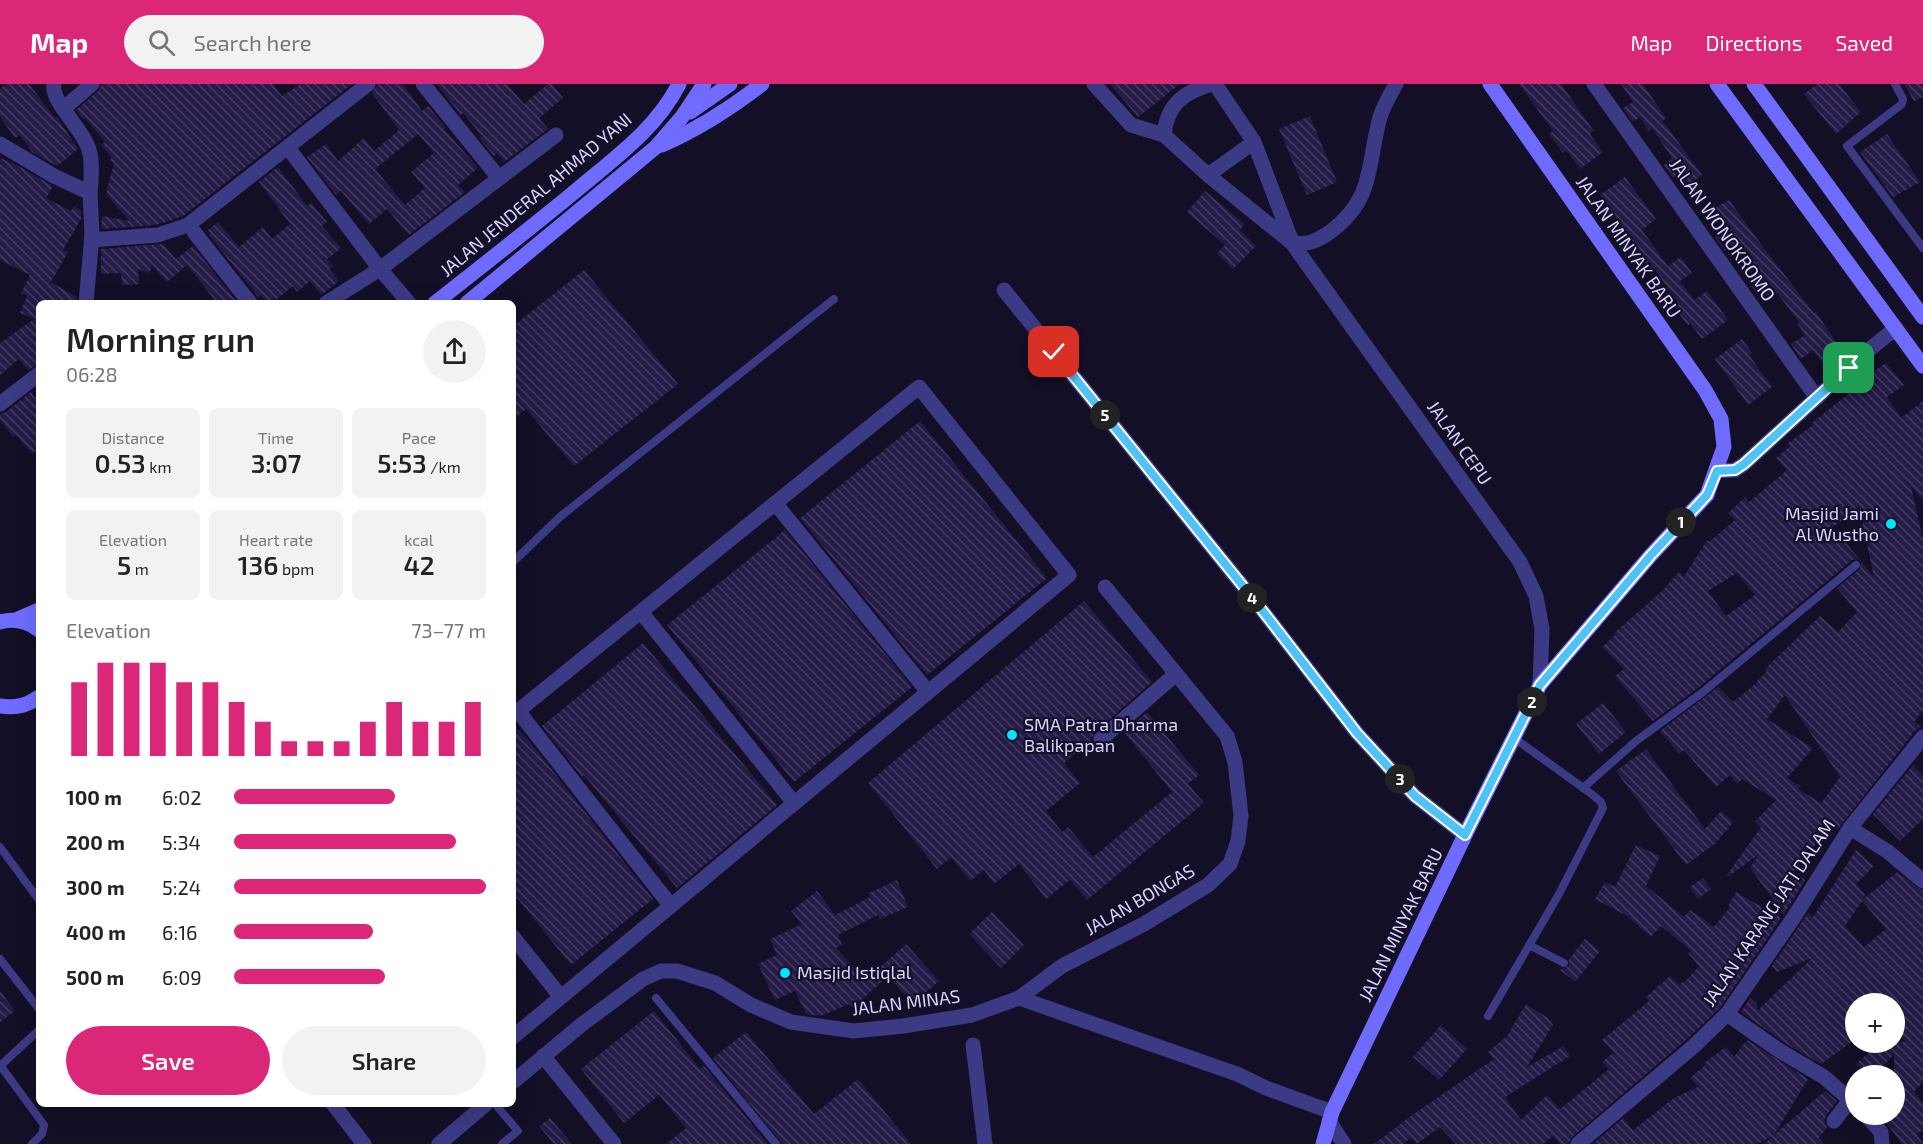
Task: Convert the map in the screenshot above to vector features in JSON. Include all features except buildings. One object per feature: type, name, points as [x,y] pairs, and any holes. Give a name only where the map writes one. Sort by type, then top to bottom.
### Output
[{"type":"main road","name":"JALAN JENDERAL AHMAD YANI","points":[[439,300],[625,150],[669,103],[679,84]]},
{"type":"main road","points":[[466,279],[473,298],[656,147],[682,117],[704,84]]},
{"type":"main road","points":[[650,125],[682,117],[730,84]]},
{"type":"main road","points":[[656,147],[698,127],[762,84]]},
{"type":"main road","name":"JALAN MINYAK BARU","points":[[1323,1144],[1330,1117],[1465,835],[1540,685],[1707,495],[1724,447],[1721,419],[1705,390],[1490,84]]},
{"type":"main road","points":[[1717,84],[1923,366]]},
{"type":"main road","points":[[1754,84],[1923,317]]},
{"type":"main road","name":"JALAN MINYAK BARU","points":[[1699,502],[1724,437]]},
{"type":"main road","points":[[0,622],[16,620],[36,611]]},
{"type":"main road","points":[[16,620],[36,628]]},
{"type":"main road","points":[[0,706],[12,708],[26,705],[36,699]]},
{"type":"street","points":[[54,84],[54,95],[82,134],[89,149],[92,237],[86,300]]},
{"type":"street","points":[[64,108],[92,84]]},
{"type":"street","points":[[92,237],[158,235],[188,225],[368,84]]},
{"type":"street","points":[[423,84],[499,178]]},
{"type":"street","name":"JALAN CEPU","points":[[1094,84],[1131,125],[1164,135],[1208,175],[1292,243]]},
{"type":"street","points":[[1164,135],[1165,120],[1177,103],[1191,90],[1213,84]]},
{"type":"street","name":"JALAN CEPU","points":[[1213,84],[1254,142],[1292,243],[1520,562],[1536,596],[1542,629],[1540,685]]},
{"type":"street","points":[[1292,243],[1305,245],[1333,230],[1354,208],[1364,193],[1370,174],[1380,117],[1396,84]]},
{"type":"street","name":"JALAN WONOKROMO","points":[[1594,84],[1817,398]]},
{"type":"street","points":[[332,300],[383,272],[556,135]]},
{"type":"street","points":[[1208,175],[1254,142]]},
{"type":"street","points":[[0,144],[54,176],[90,193]]},
{"type":"street","points":[[292,153],[405,299]]},
{"type":"street","points":[[194,232],[248,300]]},
{"type":"street","points":[[1004,290],[1255,601],[1357,733],[1415,796],[1465,835]]},
{"type":"street","points":[[1717,471],[1735,470],[1744,464],[1896,328]]},
{"type":"street","points":[[0,404],[36,376]]},
{"type":"street","points":[[516,712],[920,387],[1068,575],[516,1034]]},
{"type":"street","points":[[775,503],[928,692]]},
{"type":"street","name":"JALAN BONGAS","points":[[972,1015],[1019,998],[1062,966],[1144,924],[1208,885],[1230,864],[1238,841],[1241,816],[1235,762],[1227,736],[1105,587]]},
{"type":"street","points":[[641,612],[794,803]]},
{"type":"street","points":[[1101,739],[1176,674]]},
{"type":"street","points":[[516,714],[671,906]]},
{"type":"street","name":"JALAN KARANG JATI DALAM","points":[[1578,1144],[1694,1046],[1727,1014],[1794,916],[1850,828],[1923,737]]},
{"type":"street","points":[[1850,828],[1887,851],[1923,881]]},
{"type":"street","points":[[516,941],[561,997]]},
{"type":"street","name":"JALAN MINAS","points":[[543,1056],[642,980],[661,971],[677,971],[715,983],[751,1005],[791,1022],[854,1031],[972,1015]]},
{"type":"street","points":[[1019,998],[1237,1074],[1330,1117],[1344,1144]]},
{"type":"street","points":[[1727,1014],[1780,1051],[1824,1077],[1845,1096]]},
{"type":"street","points":[[973,1045],[985,1144]]},
{"type":"street","points":[[516,1079],[543,1056],[614,1144]]},
{"type":"street","points":[[335,1107],[364,1144]]},
{"type":"street","points":[[439,1144],[482,1107]]},
{"type":"street","points":[[1834,1121],[1845,1111]]},
{"type":"street","points":[[1875,1125],[1881,1132],[1882,1144]]},
{"type":"lane","points":[[1895,84],[1903,99],[1902,104],[1847,146],[1923,248]]},
{"type":"lane","points":[[516,559],[561,516],[834,298]]},
{"type":"lane","points":[[1583,788],[1636,741],[1703,692],[1856,565]]},
{"type":"lane","points":[[1488,1016],[1559,894],[1603,808],[1601,802],[1514,738]]},
{"type":"lane","points":[[0,847],[36,896]]},
{"type":"lane","points":[[1530,945],[1564,963]]},
{"type":"lane","points":[[0,959],[36,1005]]},
{"type":"lane","points":[[656,998],[776,1144]]},
{"type":"lane","points":[[32,1144],[42,1134],[44,1125],[0,1066],[36,1032]]},
{"type":"lane","points":[[498,1107],[518,1131],[502,1144]]},
{"type":"place","name":"Masjid Jami Al Wustho","points":[[1891,524]]},
{"type":"place","name":"SMA Patra Dharma Balikpapan","points":[[1012,735]]},
{"type":"place","name":"Masjid Istiqlal","points":[[785,973]]},
{"type":"route","points":[[1054,352],[1255,601],[1357,733],[1415,796],[1465,835],[1540,685],[1651,555],[1707,495],[1717,471],[1735,470],[1744,464],[1849,368]]}]
